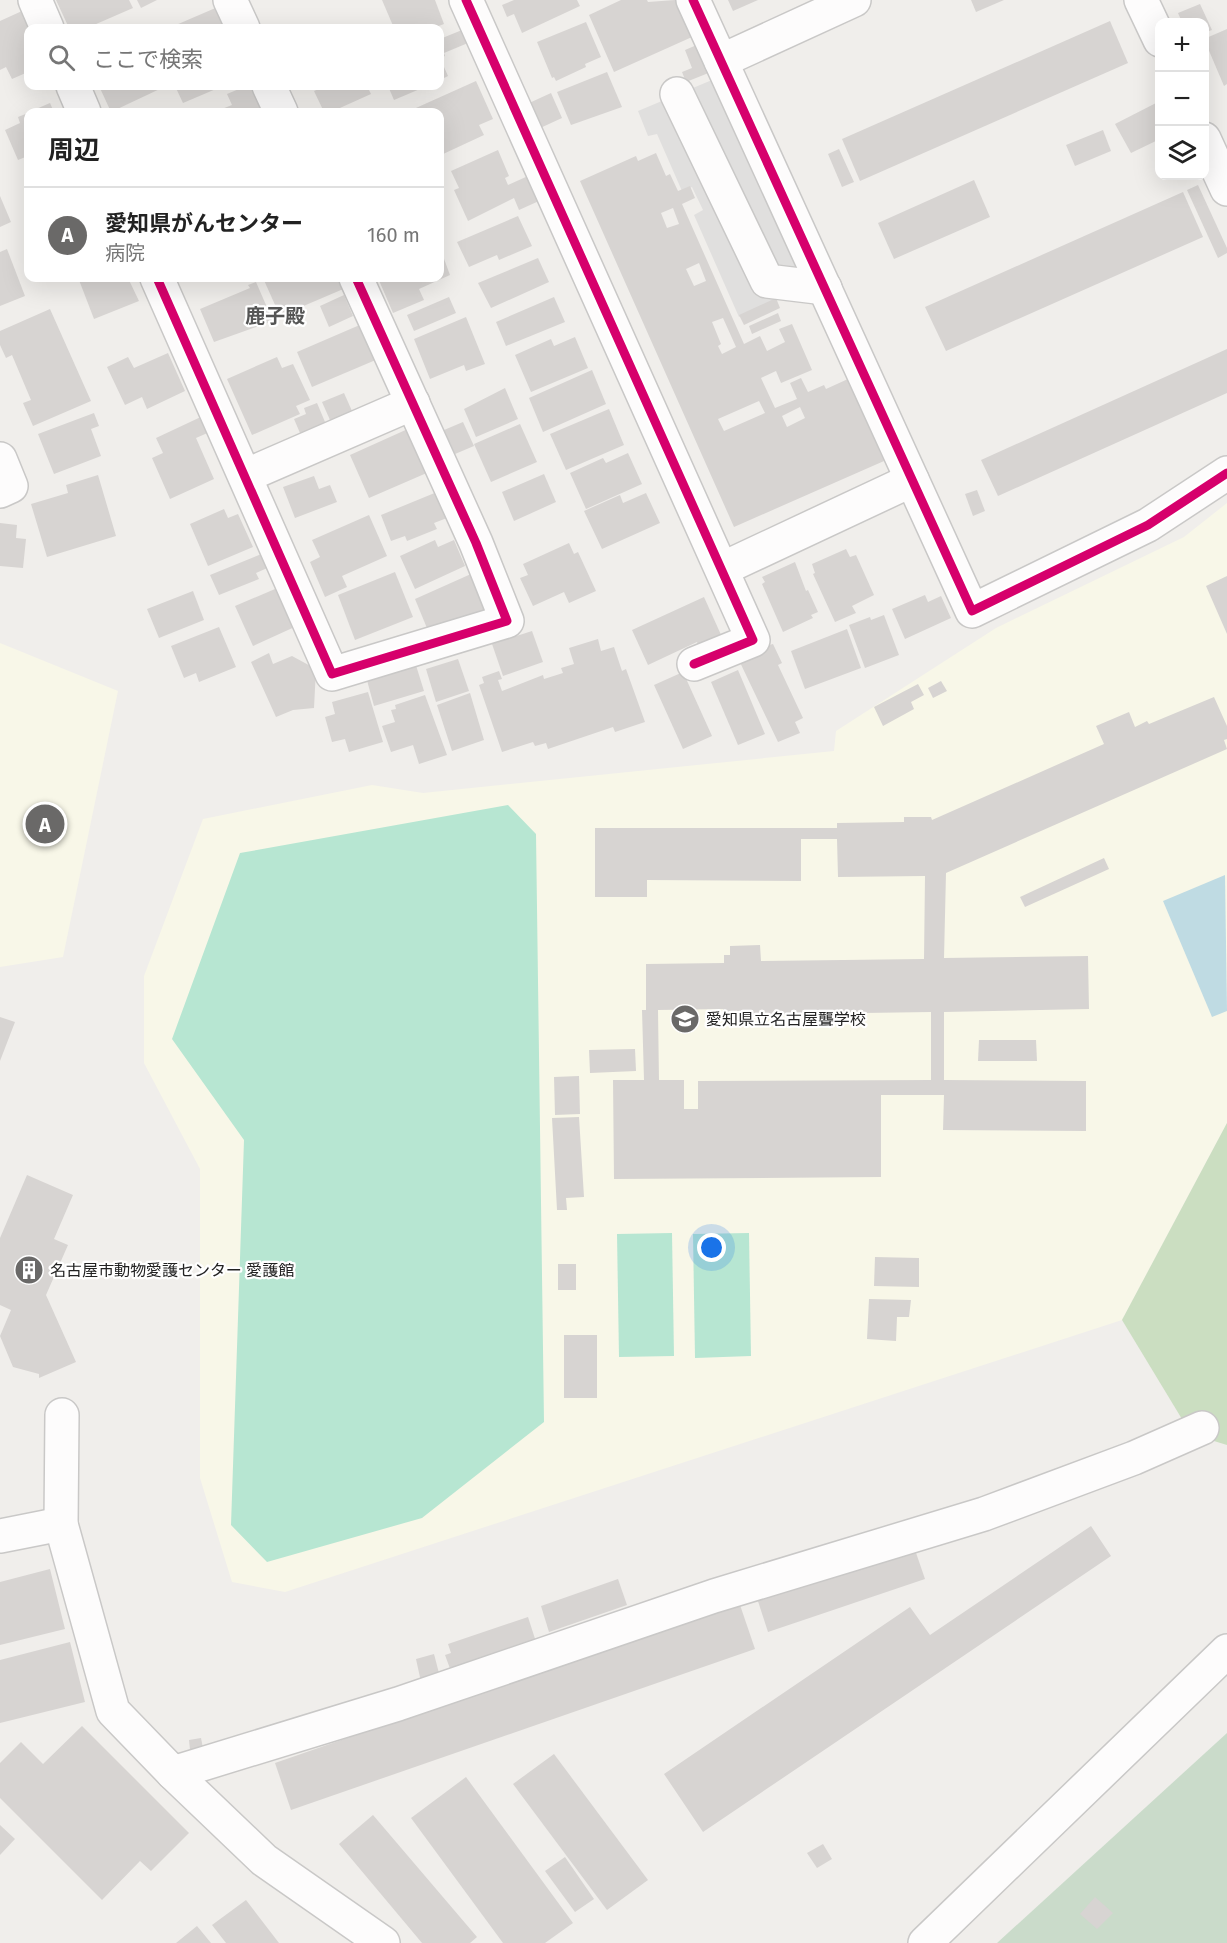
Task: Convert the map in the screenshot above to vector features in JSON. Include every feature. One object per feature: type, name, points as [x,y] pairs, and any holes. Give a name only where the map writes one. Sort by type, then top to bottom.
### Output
[{"type":"street","points":[[35,0],[45,24]]},
{"type":"street","points":[[230,0],[241,24]]},
{"type":"street","points":[[466,0],[753,640],[694,664]]},
{"type":"street","points":[[693,0],[972,611],[1148,525],[1227,473]]},
{"type":"street","points":[[721,61],[854,0]]},
{"type":"street","points":[[1141,0],[1155,29]]},
{"type":"street","points":[[74,90],[82,108]]},
{"type":"street","points":[[271,90],[279,108]]},
{"type":"street","points":[[677,94],[768,281],[825,288]]},
{"type":"street","points":[[1213,141],[1227,189]]},
{"type":"street","points":[[159,282],[332,674],[507,621],[476,543],[358,282]]},
{"type":"street","points":[[244,476],[413,404]]},
{"type":"street","points":[[0,459],[11,486],[0,491]]},
{"type":"street","points":[[722,569],[912,480]]},
{"type":"street","points":[[62,1415],[61,1524],[113,1711],[173,1773],[256,1851],[383,1943]]},
{"type":"street","points":[[173,1773],[398,1704],[714,1596],[984,1514],[1134,1458],[1202,1428]]},
{"type":"street","points":[[0,1536],[61,1524]]},
{"type":"street","points":[[925,1943],[1227,1651]]},
{"type":"shaded area","points":[[712,80],[807,286],[739,317],[694,215],[703,210],[692,187],[682,191],[657,134],[648,136],[638,111]]},
{"type":"shaded area","name":"愛知県立名古屋聾学校","points":[[1227,503],[1227,1123],[1122,1320],[285,1592],[232,1582],[200,1478],[200,1169],[144,1063],[144,976],[203,819],[372,785],[423,793],[834,751],[836,731],[996,628],[1184,537]]},
{"type":"shaded area","points":[[0,643],[118,691],[63,957],[0,967]]},
{"type":"green space","points":[[508,805],[536,834],[544,1422],[422,1518],[267,1562],[231,1525],[244,1140],[172,1039],[240,853]]},
{"type":"green space","points":[[1227,1123],[1227,1445],[1191,1434],[1122,1320]]},
{"type":"green space","points":[[672,1233],[674,1356],[619,1357],[617,1234]]},
{"type":"green space","points":[[749,1233],[751,1356],[695,1358],[693,1234]]},
{"type":"green space","points":[[1227,1733],[1227,1943],[997,1943]]},
{"type":"water","points":[[1225,875],[1227,1011],[1212,1017],[1163,901]]},
{"type":"building","points":[[56,0],[129,0],[133,8],[96,24],[67,24]]},
{"type":"building","points":[[137,0],[157,0],[141,8]]},
{"type":"building","points":[[382,0],[435,0],[444,24],[392,24]]},
{"type":"building","points":[[514,0],[577,0],[580,6],[522,33],[514,14],[507,17],[502,5]]},
{"type":"building","points":[[621,0],[647,0],[648,2],[675,0],[692,37],[614,72],[589,15]]},
{"type":"building","points":[[728,0],[758,0],[733,11]]},
{"type":"building","points":[[971,0],[1004,0],[976,12]]},
{"type":"building","points":[[1200,4],[1206,18],[1180,18],[1178,13]]},
{"type":"building","points":[[220,6],[228,24],[178,24]]},
{"type":"building","points":[[22,11],[28,24],[24,24],[24,74],[12,79],[6,67],[0,70],[0,21]]},
{"type":"building","points":[[1110,21],[1128,63],[860,181],[842,139]]},
{"type":"building","points":[[586,22],[601,57],[556,81],[554,77],[552,78],[537,42]]},
{"type":"building","points":[[1227,29],[1227,84],[1224,86],[1209,51],[1209,37]]},
{"type":"building","points":[[462,30],[468,43],[444,53],[444,37]]},
{"type":"building","points":[[699,44],[711,72],[686,82],[682,72],[692,68],[685,50]]},
{"type":"building","points":[[607,72],[622,107],[571,125],[557,92]]},
{"type":"building","points":[[476,81],[493,119],[479,125],[484,135],[444,154],[444,108],[416,108]]},
{"type":"building","points":[[101,90],[158,90],[119,108],[109,108]]},
{"type":"building","points":[[177,90],[214,90],[183,103]]},
{"type":"building","points":[[236,90],[257,90],[265,108],[224,108],[232,105],[227,94]]},
{"type":"building","points":[[369,90],[371,94],[340,108],[322,108],[314,91]]},
{"type":"building","points":[[390,90],[418,90],[394,100]]},
{"type":"building","points":[[551,93],[562,118],[538,129],[527,104]]},
{"type":"building","points":[[50,103],[52,108],[38,108]]},
{"type":"building","points":[[1155,104],[1155,141],[1131,153],[1115,124]]},
{"type":"building","points":[[24,115],[24,158],[18,160],[5,130],[20,123],[18,117]]},
{"type":"building","points":[[1103,130],[1111,151],[1075,166],[1066,145]]},
{"type":"building","points":[[839,149],[854,182],[842,187],[828,154]]},
{"type":"building","points":[[498,150],[509,176],[505,178],[508,185],[528,176],[539,201],[519,210],[514,198],[468,221],[454,190],[459,188],[451,171]]},
{"type":"building","points":[[656,153],[666,176],[670,174],[678,191],[690,186],[695,198],[682,204],[744,344],[760,336],[767,351],[785,342],[779,329],[792,324],[812,370],[781,383],[776,371],[761,378],[775,408],[797,399],[790,383],[801,378],[808,392],[824,385],[826,389],[848,379],[884,461],[734,527],[580,181],[636,156],[638,161]],"holes":[[[673,208],[679,224],[667,228],[661,213]],[[699,263],[706,281],[694,286],[686,269]],[[723,318],[736,347],[722,354],[718,346],[721,344],[712,322]],[[759,401],[765,413],[724,431],[718,419]],[[800,407],[805,418],[787,427],[782,416]]]},
{"type":"building","points":[[974,180],[990,217],[894,259],[878,223]]},
{"type":"building","points":[[1198,185],[1227,248],[1227,253],[1218,258],[1187,190]]},
{"type":"building","points":[[1183,192],[1203,237],[946,351],[925,307]]},
{"type":"building","points":[[0,196],[11,222],[0,227]]},
{"type":"building","points":[[518,216],[532,246],[499,260],[497,255],[469,267],[457,242]]},
{"type":"building","points":[[7,249],[25,296],[0,306],[0,252]]},
{"type":"building","points":[[538,258],[549,282],[491,308],[478,283]]},
{"type":"building","points":[[444,259],[450,275],[444,278]]},
{"type":"building","points":[[80,282],[130,282],[139,301],[94,319]]},
{"type":"building","points":[[256,282],[273,321],[214,342],[200,309],[250,288],[248,285]]},
{"type":"building","points":[[265,282],[346,282],[348,287],[280,316]]},
{"type":"building","points":[[380,282],[434,282],[419,289],[424,300],[393,313]]},
{"type":"building","points":[[344,295],[353,316],[329,327],[320,306]]},
{"type":"building","points":[[449,297],[456,313],[414,331],[407,315]]},
{"type":"building","points":[[554,297],[565,322],[506,346],[496,322]]},
{"type":"building","points":[[776,298],[780,308],[744,325],[739,315]]},
{"type":"building","points":[[50,309],[91,401],[33,426],[23,403],[31,400],[12,355],[6,358],[0,345],[0,331]]},
{"type":"building","points":[[778,313],[781,321],[752,334],[749,326]]},
{"type":"building","points":[[466,317],[485,364],[466,371],[464,365],[430,379],[414,339]]},
{"type":"building","points":[[362,324],[378,359],[312,387],[297,352]]},
{"type":"building","points":[[575,337],[588,368],[531,392],[515,355],[551,339],[554,346]]},
{"type":"building","points":[[1227,349],[1227,393],[998,496],[981,460]]},
{"type":"building","points":[[168,353],[185,391],[147,409],[142,397],[125,405],[107,367],[128,357],[134,368]]},
{"type":"building","points":[[277,357],[282,368],[293,364],[310,400],[296,406],[300,414],[252,435],[227,379]]},
{"type":"building","points":[[592,370],[606,404],[543,432],[529,398]]},
{"type":"building","points":[[505,388],[518,419],[476,437],[464,409]]},
{"type":"building","points":[[344,393],[352,411],[330,420],[322,402]]},
{"type":"building","points":[[317,403],[328,429],[303,440],[294,419],[306,414],[304,408]]},
{"type":"building","points":[[609,409],[624,445],[566,470],[550,434]]},
{"type":"building","points":[[94,413],[99,426],[91,429],[101,456],[54,474],[38,434]]},
{"type":"building","points":[[205,415],[212,431],[196,438],[214,479],[170,499],[152,458],[163,453],[156,438]]},
{"type":"building","points":[[463,422],[474,446],[455,454],[444,430]]},
{"type":"building","points":[[520,424],[537,462],[491,482],[474,444]]},
{"type":"building","points":[[410,428],[429,472],[369,498],[350,455]]},
{"type":"building","points":[[628,453],[642,484],[586,509],[570,473],[603,458],[606,463]]},
{"type":"building","points":[[544,474],[556,502],[514,521],[502,492]]},
{"type":"building","points":[[98,475],[116,536],[47,557],[31,504],[68,493],[66,485]]},
{"type":"building","points":[[314,476],[319,489],[330,485],[337,502],[295,518],[283,487]]},
{"type":"building","points":[[977,490],[985,511],[973,516],[965,494]]},
{"type":"building","points":[[437,492],[447,518],[434,523],[437,529],[407,541],[405,536],[391,541],[381,515]]},
{"type":"building","points":[[646,493],[660,523],[602,549],[584,511],[620,495],[623,503]]},
{"type":"building","points":[[224,509],[228,518],[238,514],[253,547],[208,566],[190,524]]},
{"type":"building","points":[[369,515],[387,556],[342,576],[347,587],[325,597],[310,562],[320,557],[312,540]]},
{"type":"building","points":[[0,523],[17,525],[16,538],[26,539],[23,568],[0,566]]},
{"type":"building","points":[[435,540],[438,547],[454,540],[465,566],[415,589],[400,556]]},
{"type":"building","points":[[569,543],[574,554],[578,552],[596,591],[569,603],[564,592],[533,606],[520,578],[528,575],[523,564]]},
{"type":"building","points":[[846,549],[850,557],[856,555],[874,595],[852,606],[856,613],[835,622],[813,574],[815,573],[812,564]]},
{"type":"building","points":[[269,551],[274,565],[256,573],[259,579],[219,595],[210,575]]},
{"type":"building","points":[[795,562],[806,591],[808,590],[818,612],[811,615],[813,618],[783,632],[762,584],[765,582],[762,577]]},
{"type":"building","points":[[395,572],[413,617],[355,640],[338,595]]},
{"type":"building","points":[[471,574],[489,614],[429,633],[415,599]]},
{"type":"building","points":[[1227,576],[1227,634],[1206,586]]},
{"type":"building","points":[[282,586],[299,625],[253,646],[235,606]]},
{"type":"building","points":[[193,591],[204,620],[159,638],[147,609]]},
{"type":"building","points":[[925,595],[928,602],[941,596],[951,618],[905,639],[892,609]]},
{"type":"building","points":[[704,597],[722,637],[699,647],[697,642],[648,665],[632,630]]},
{"type":"building","points":[[884,615],[899,655],[865,668],[849,625],[870,617],[871,620]]},
{"type":"building","points":[[219,627],[236,667],[199,682],[196,673],[184,678],[171,646]]},
{"type":"building","points":[[847,629],[861,668],[805,689],[791,651]]},
{"type":"building","points":[[532,631],[543,662],[503,676],[492,644]]},
{"type":"building","points":[[598,639],[601,651],[614,647],[622,671],[626,669],[645,722],[615,732],[613,727],[548,749],[546,743],[535,746],[533,742],[502,752],[479,685],[484,683],[482,677],[499,671],[502,679],[498,680],[502,691],[543,675],[544,679],[563,673],[561,668],[574,664],[569,648]]},
{"type":"building","points":[[773,644],[782,663],[778,665],[803,718],[795,722],[800,733],[778,742],[736,654]]},
{"type":"building","points":[[269,653],[273,664],[292,656],[316,669],[314,708],[293,710],[276,717],[251,662]]},
{"type":"building","points":[[414,659],[424,691],[374,706],[365,673]]},
{"type":"building","points":[[458,659],[469,691],[436,702],[426,669]]},
{"type":"building","points":[[738,670],[765,734],[738,745],[711,682]]},
{"type":"building","points":[[683,672],[712,736],[683,749],[654,685]]},
{"type":"building","points":[[941,681],[947,691],[933,698],[928,688]]},
{"type":"building","points":[[918,684],[924,695],[911,702],[914,709],[883,726],[874,707]]},
{"type":"building","points":[[368,692],[383,742],[349,752],[345,739],[332,742],[325,717],[335,714],[332,702]]},
{"type":"building","points":[[470,693],[484,740],[452,751],[437,705]]},
{"type":"building","points":[[425,695],[447,755],[419,764],[413,745],[391,752],[382,726],[395,722],[391,710],[396,709],[395,705]]},
{"type":"building","points":[[1214,697],[1227,726],[1227,739],[1224,740],[1227,749],[946,873],[944,958],[1088,956],[1089,1009],[944,1012],[944,1080],[1086,1081],[1086,1131],[943,1130],[944,1095],[881,1095],[881,1177],[614,1179],[613,1080],[644,1080],[642,1010],[646,1010],[646,964],[724,963],[724,955],[730,955],[730,946],[760,945],[761,961],[924,959],[925,876],[838,877],[837,839],[801,839],[801,881],[647,880],[647,897],[595,897],[595,828],[837,828],[837,823],[904,822],[904,817],[931,817],[932,820],[1104,744],[1096,726],[1129,712],[1135,727],[1147,721],[1149,724]],"holes":[[[723,1009],[724,1015],[931,1012],[931,1080],[698,1081],[698,1109],[684,1109],[684,1080],[659,1080],[658,1010]]]},
{"type":"building","points":[[1104,858],[1109,869],[1025,907],[1020,897]]},
{"type":"building","points":[[0,1017],[15,1022],[0,1061]]},
{"type":"building","points":[[979,1040],[1036,1040],[1037,1061],[978,1061]]},
{"type":"building","points":[[635,1049],[636,1071],[590,1073],[589,1050]]},
{"type":"building","points":[[579,1076],[580,1114],[555,1115],[554,1077]]},
{"type":"building","points":[[579,1117],[584,1197],[566,1198],[567,1210],[557,1210],[552,1118]]},
{"type":"building","name":"名古屋市動物愛護センター 愛護館","points":[[27,1175],[73,1195],[54,1239],[68,1245],[46,1295],[76,1362],[39,1378],[39,1374],[13,1367],[0,1336],[11,1310],[0,1305],[0,1238]]},
{"type":"building","points":[[875,1257],[919,1258],[919,1287],[874,1286]]},
{"type":"building","points":[[558,1264],[576,1264],[576,1290],[558,1290]]},
{"type":"building","points":[[869,1299],[911,1300],[909,1317],[897,1317],[896,1341],[867,1339]]},
{"type":"building","points":[[564,1335],[597,1335],[597,1398],[564,1398]]},
{"type":"building","points":[[1091,1526],[1111,1556],[703,1832],[664,1774],[910,1607],[930,1635]]},
{"type":"building","points":[[913,1544],[925,1579],[768,1632],[756,1595]]},
{"type":"building","points":[[50,1569],[65,1629],[0,1645],[0,1582]]},
{"type":"building","points":[[618,1579],[627,1605],[549,1632],[541,1606]]},
{"type":"building","points":[[739,1602],[755,1649],[291,1810],[275,1763]]},
{"type":"building","points":[[528,1617],[537,1645],[452,1674],[445,1655],[451,1653],[448,1644]]},
{"type":"building","points":[[70,1642],[85,1702],[0,1723],[0,1660]]},
{"type":"building","points":[[434,1654],[440,1677],[421,1682],[416,1659]]},
{"type":"building","points":[[82,1726],[189,1833],[151,1871],[140,1861],[102,1900],[0,1798],[0,1763],[21,1742],[43,1764]]},
{"type":"building","points":[[201,1738],[203,1748],[190,1750],[189,1740]]},
{"type":"building","points":[[554,1754],[648,1880],[607,1910],[513,1784]]},
{"type":"building","points":[[466,1777],[573,1923],[545,1943],[503,1943],[411,1818]]},
{"type":"building","points":[[373,1815],[477,1937],[470,1943],[422,1943],[339,1844]]},
{"type":"building","points":[[0,1825],[15,1839],[0,1855]]},
{"type":"building","points":[[823,1844],[832,1859],[817,1868],[807,1853]]},
{"type":"building","points":[[565,1857],[594,1899],[575,1912],[545,1871]]},
{"type":"building","points":[[1095,1897],[1113,1913],[1097,1929],[1080,1914]]},
{"type":"building","points":[[246,1900],[279,1943],[226,1943],[212,1925]]},
{"type":"building","points":[[197,1926],[211,1943],[176,1943]]},
{"type":"cycle path","points":[[466,0],[753,640],[694,664]]},
{"type":"cycle path","points":[[693,0],[972,611],[1148,525],[1227,473]]},
{"type":"cycle path","points":[[159,282],[332,674],[507,621],[476,543],[358,282]]},
{"type":"place","name":"愛知県がんセンター","points":[[45,824]]},
{"type":"place","name":"愛知県立名古屋聾学校","points":[[685,1019]]},
{"type":"place","name":"名古屋市動物愛護センター 愛護館","points":[[29,1270]]},
{"type":"district","name":"鹿子殿","points":[[275,316]]}]
